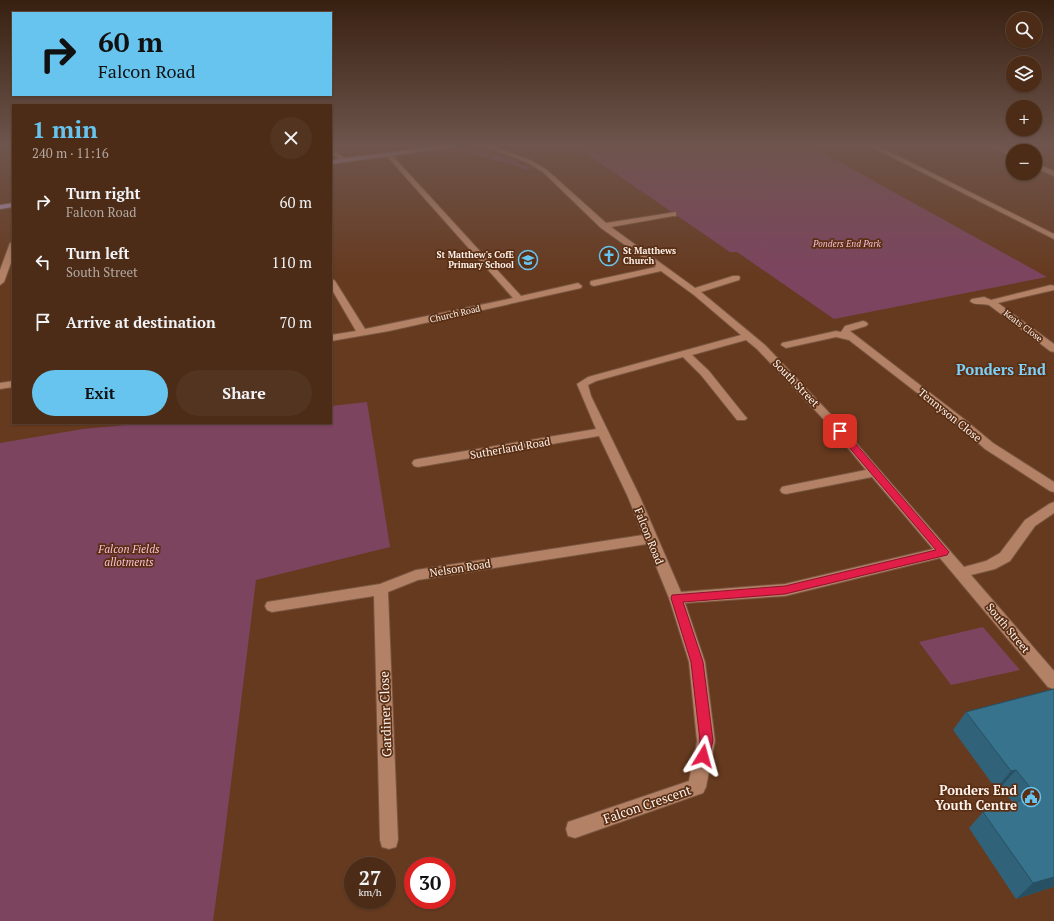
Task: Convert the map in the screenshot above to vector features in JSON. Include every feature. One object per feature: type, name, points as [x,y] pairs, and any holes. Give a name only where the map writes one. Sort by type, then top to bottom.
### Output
[{"type":"main road","points":[[0,207],[12,203]]},
{"type":"street","points":[[419,188],[519,299]]},
{"type":"street","name":"South Street","points":[[562,188],[604,226],[694,291],[749,336],[813,400],[1054,682]]},
{"type":"street","points":[[956,188],[1054,237]]},
{"type":"street","points":[[604,226],[673,214]]},
{"type":"street","points":[[0,282],[12,248]]},
{"type":"street","points":[[594,283],[663,268]]},
{"type":"street","points":[[694,291],[736,278]]},
{"type":"street","points":[[332,283],[362,333]]},
{"type":"street","name":"Church Road","points":[[332,338],[389,328],[578,286]]},
{"type":"street","name":"Keats Close","points":[[992,303],[996,300],[1051,288]]},
{"type":"street","name":"Keats Close","points":[[975,301],[984,300],[992,303],[1054,349]]},
{"type":"street","points":[[849,337],[846,333],[846,329],[864,324]]},
{"type":"street","points":[[786,345],[836,334],[849,337]]},
{"type":"street","name":"Falcon Road","points":[[676,598],[634,497],[602,432],[582,384],[749,336]]},
{"type":"street","name":"Tennyson Close","points":[[849,337],[960,421],[989,446],[1054,488]]},
{"type":"street","points":[[685,354],[705,373],[733,414]]},
{"type":"street","points":[[0,386],[12,384]]},
{"type":"street","name":"Sutherland Road","points":[[418,463],[602,432]]},
{"type":"street","points":[[786,490],[803,492],[874,472]]},
{"type":"street","points":[[961,573],[980,569],[1005,557],[1030,523],[1054,507]]},
{"type":"street","name":"Nelson Road","points":[[272,606],[381,589],[416,575],[650,538]]},
{"type":"street","points":[[676,598],[785,590],[943,552]]},
{"type":"street","name":"Gardiner Close","points":[[381,589],[389,840]]},
{"type":"street","name":"Falcon Crescent","points":[[575,829],[697,787],[706,741],[697,662],[676,598]]},
{"type":"green space","name":"Ponders End Park","points":[[637,188],[886,188],[1047,277],[834,319],[737,252],[730,252]]},
{"type":"green space","name":"Falcon Fields allotments","points":[[367,402],[390,547],[256,580],[213,921],[0,921],[0,443],[83,429],[136,424],[332,424],[332,406]]},
{"type":"green space","points":[[983,627],[1020,670],[951,685],[919,642]]},
{"type":"building","name":"Ponders End Youth Centre","points":[[1054,689],[1054,877],[1033,883],[983,812],[1037,796],[1016,770],[1011,771],[966,712]]},
{"type":"place","name":"St Matthews Church","points":[[609,256]]},
{"type":"place","name":"St Matthew's CofE Primary School","points":[[528,260]]},
{"type":"place","name":"Ponders End Youth Centre","points":[[1031,797]]},
{"type":"district","name":"Ponders End","points":[[1001,369]]},
{"type":"route","points":[[703,756],[706,741],[697,662],[676,598],[785,590],[943,552],[840,431]]}]
